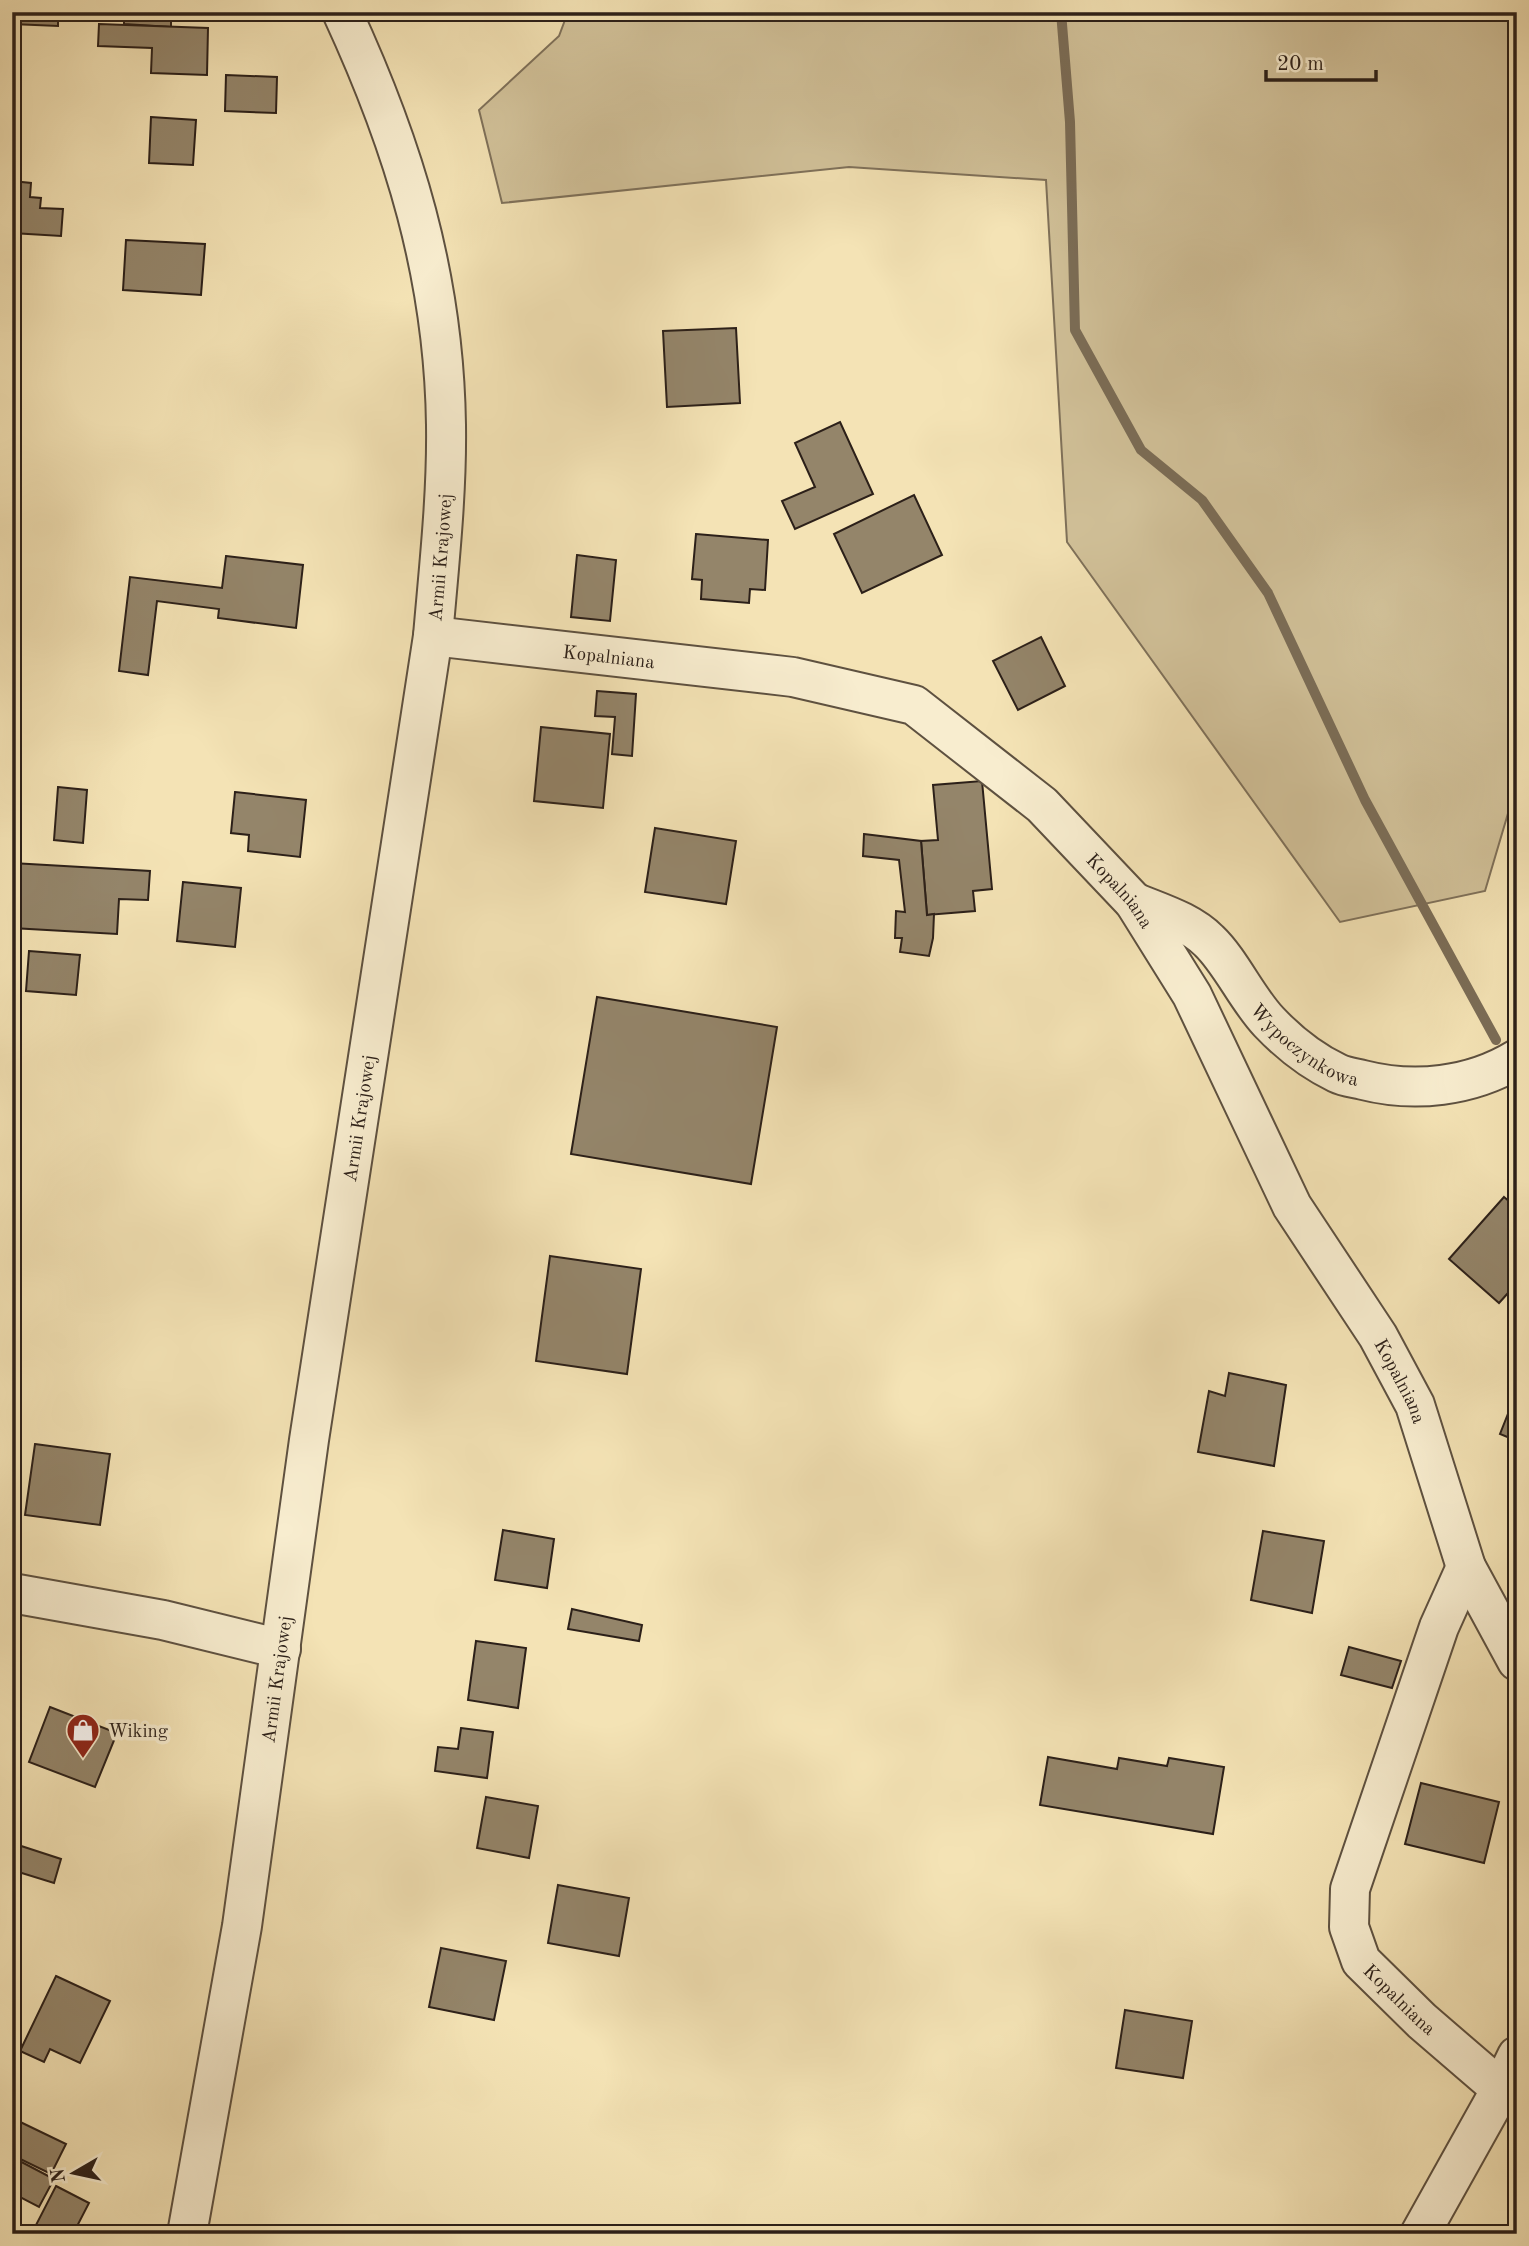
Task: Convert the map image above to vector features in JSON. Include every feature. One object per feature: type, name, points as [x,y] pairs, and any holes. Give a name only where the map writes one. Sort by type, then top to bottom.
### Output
[{"type":"street","name":"Armii Krajowej","points":[[187,2234],[242,1926],[309,1440],[433,636],[444,502],[446,424],[441,343],[432,277],[415,201],[390,123],[342,12]]},
{"type":"street","name":"Kopalniana","points":[[433,636],[793,677],[914,705],[1042,805],[1134,902],[1192,995],[1292,1206],[1378,1336],[1415,1405],[1466,1567],[1517,1661]]},
{"type":"street","name":"Wypoczynkowa","points":[[1134,902],[1194,928],[1211,942],[1269,1022],[1302,1052],[1339,1074],[1380,1084],[1420,1088],[1461,1081],[1499,1070],[1517,1059]]},
{"type":"street","name":"Kopalniana","points":[[1466,1567],[1439,1627],[1350,1889],[1349,1927],[1361,1961],[1422,2021],[1512,2081]]},
{"type":"street","points":[[12,1592],[163,1620],[281,1649]]},
{"type":"street","points":[[1420,2234],[1512,2081]]},
{"type":"shaded area","points":[[568,12],[1517,12],[1517,783],[1485,891],[1340,922],[1067,542],[1046,180],[849,167],[502,203],[479,110],[559,36]]},
{"type":"building","points":[[12,12],[58,12],[58,26],[12,24]]},
{"type":"building","points":[[124,12],[171,12],[171,27],[124,24]]},
{"type":"building","points":[[99,24],[208,28],[207,75],[151,73],[152,48],[98,46]]},
{"type":"building","points":[[226,75],[277,77],[276,113],[225,111]]},
{"type":"building","points":[[151,117],[196,120],[193,165],[149,163]]},
{"type":"building","points":[[12,181],[31,183],[30,197],[41,198],[40,208],[63,209],[61,236],[12,233]]},
{"type":"building","points":[[126,240],[205,244],[201,295],[123,290]]},
{"type":"building","points":[[736,328],[740,403],[667,407],[663,331]]},
{"type":"building","points":[[840,422],[873,494],[795,529],[782,501],[815,487],[795,443]]},
{"type":"building","points":[[914,495],[942,555],[862,593],[834,534]]},
{"type":"building","points":[[696,534],[768,540],[765,590],[750,589],[749,603],[701,599],[702,580],[692,579]]},
{"type":"building","points":[[577,555],[616,560],[610,621],[571,617]]},
{"type":"building","points":[[226,556],[303,565],[296,628],[218,618],[219,609],[157,601],[148,675],[119,671],[130,577],[222,588]]},
{"type":"building","points":[[1041,637],[1065,686],[1018,710],[993,661]]},
{"type":"building","points":[[597,691],[636,694],[632,756],[612,754],[615,717],[595,716]]},
{"type":"building","points":[[541,727],[610,734],[603,808],[534,801]]},
{"type":"building","points":[[982,781],[992,889],[973,891],[975,911],[927,915],[921,841],[938,840],[933,785]]},
{"type":"building","points":[[58,787],[87,790],[83,843],[54,840]]},
{"type":"building","points":[[235,792],[306,800],[300,857],[248,851],[249,835],[231,833]]},
{"type":"building","points":[[655,828],[736,841],[726,904],[645,892]]},
{"type":"building","points":[[864,834],[921,841],[927,915],[934,914],[929,956],[900,952],[902,938],[895,938],[896,911],[905,912],[899,860],[863,856]]},
{"type":"building","points":[[12,863],[150,871],[148,900],[119,899],[117,934],[12,928]]},
{"type":"building","points":[[183,882],[241,888],[235,947],[177,941]]},
{"type":"building","points":[[29,951],[80,955],[76,995],[26,991]]},
{"type":"building","points":[[597,997],[777,1027],[751,1184],[571,1154]]},
{"type":"building","points":[[1504,1197],[1517,1208],[1517,1283],[1499,1303],[1449,1259]]},
{"type":"building","points":[[550,1256],[641,1269],[627,1374],[536,1361]]},
{"type":"building","points":[[1229,1373],[1286,1385],[1274,1466],[1198,1452],[1209,1391],[1225,1396]]},
{"type":"building","points":[[1517,1391],[1517,1441],[1500,1434]]},
{"type":"building","points":[[35,1444],[110,1454],[100,1525],[25,1515]]},
{"type":"building","points":[[503,1530],[554,1539],[547,1588],[495,1580]]},
{"type":"building","points":[[1263,1531],[1324,1541],[1312,1613],[1251,1600]]},
{"type":"building","points":[[572,1609],[642,1625],[639,1641],[568,1629]]},
{"type":"building","points":[[476,1641],[526,1648],[518,1708],[468,1700]]},
{"type":"building","points":[[1349,1647],[1401,1661],[1392,1688],[1341,1675]]},
{"type":"building","points":[[50,1707],[117,1733],[95,1787],[29,1762]]},
{"type":"building","points":[[461,1728],[493,1732],[487,1778],[435,1771],[438,1747],[458,1749]]},
{"type":"building","points":[[1048,1757],[1117,1769],[1119,1758],[1167,1766],[1169,1758],[1224,1767],[1213,1834],[1040,1805]]},
{"type":"building","points":[[1421,1783],[1499,1802],[1484,1863],[1405,1844]]},
{"type":"building","points":[[486,1797],[538,1806],[529,1858],[477,1848]]},
{"type":"building","points":[[12,1843],[61,1859],[54,1883],[12,1870]]},
{"type":"building","points":[[558,1885],[629,1898],[619,1956],[548,1943]]},
{"type":"building","points":[[441,1948],[506,1961],[494,2020],[429,2007]]},
{"type":"building","points":[[56,1976],[110,2001],[80,2063],[50,2049],[44,2062],[20,2051]]},
{"type":"building","points":[[1125,2010],[1192,2021],[1183,2078],[1116,2068]]},
{"type":"building","points":[[12,2118],[66,2144],[51,2174],[12,2155]]},
{"type":"building","points":[[12,2157],[54,2179],[39,2207],[12,2193]]},
{"type":"building","points":[[56,2186],[89,2203],[73,2234],[52,2234],[36,2225]]},
{"type":"waterway","points":[[1061,12],[1070,122],[1075,330],[1141,450],[1202,500],[1268,593],[1365,800],[1496,1040]]},
{"type":"place","name":"Wiking","points":[[83,1760]]}]
